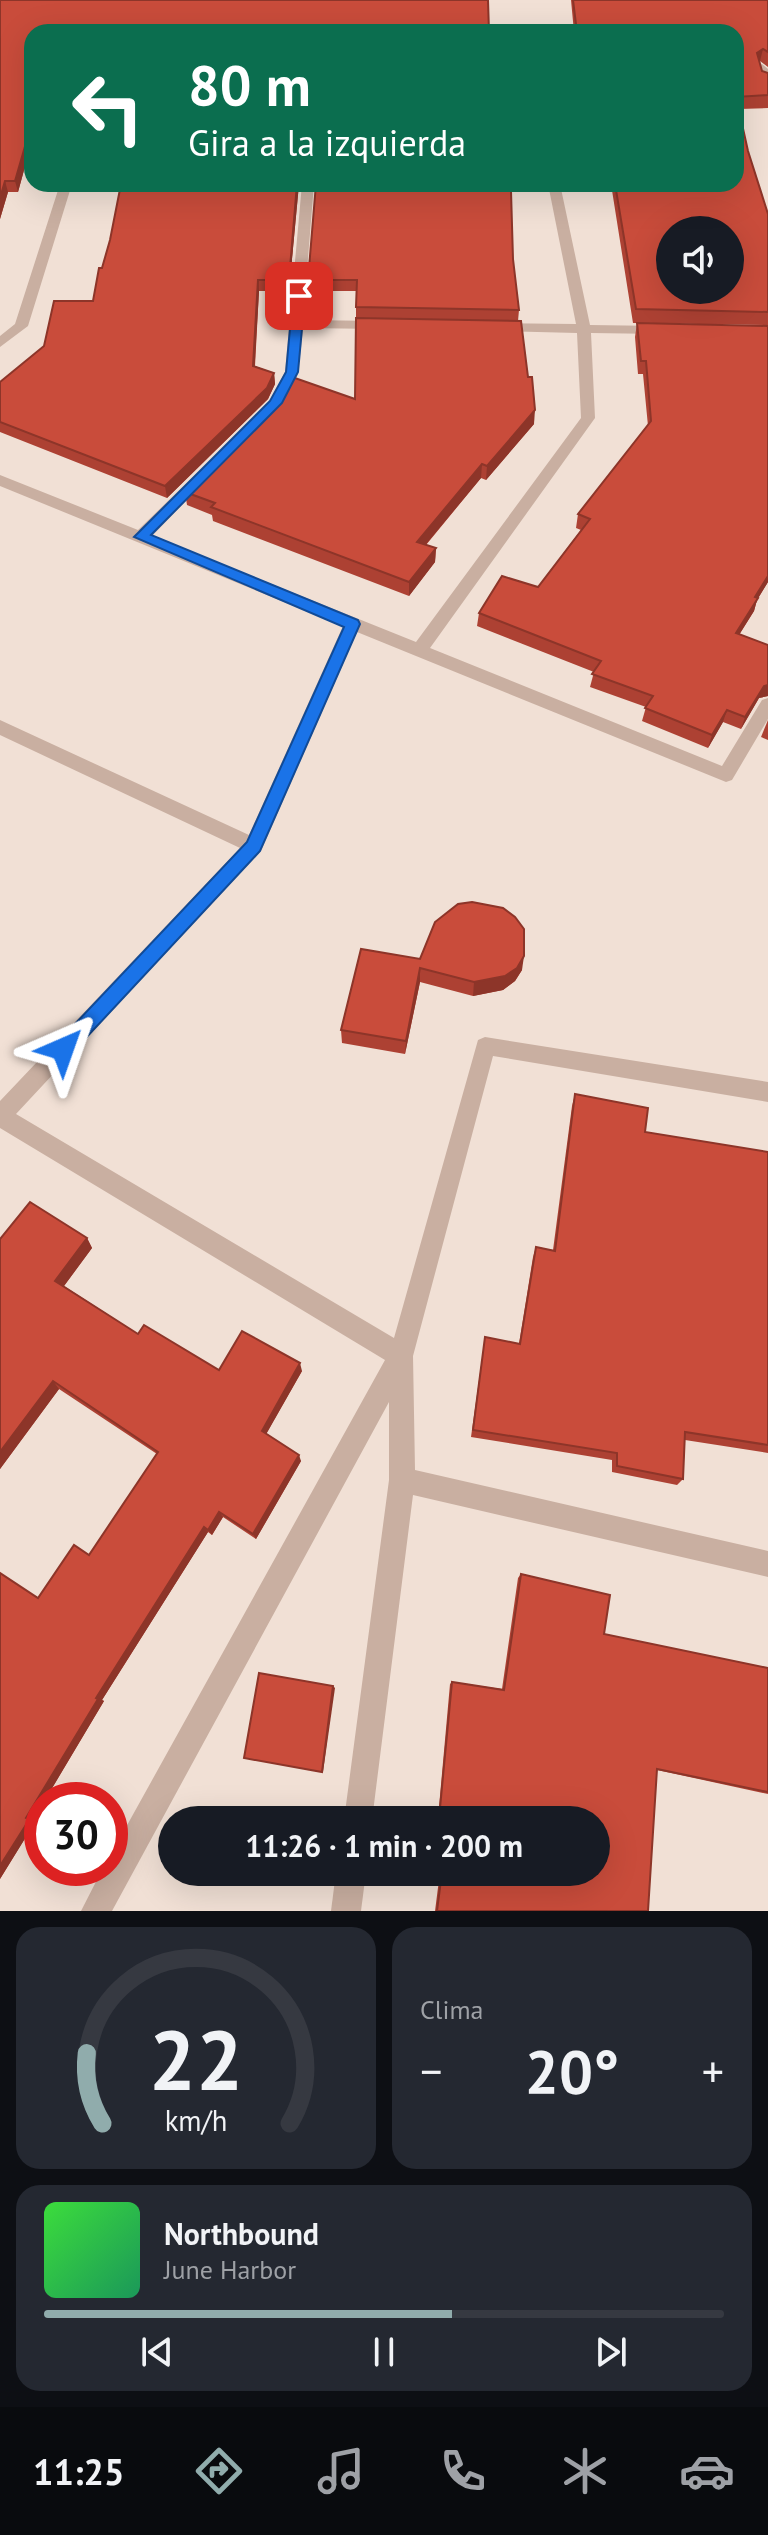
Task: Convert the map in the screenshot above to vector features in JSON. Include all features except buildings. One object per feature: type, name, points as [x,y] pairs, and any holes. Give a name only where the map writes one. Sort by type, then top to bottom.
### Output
[{"type":"street","points":[[762,67],[768,83]]},
{"type":"street","points":[[0,343],[21,326],[63,192]]},
{"type":"street","points":[[253,425],[276,403],[292,372],[307,192]]},
{"type":"street","points":[[419,651],[588,418],[584,329],[556,192]]},
{"type":"street","points":[[297,324],[392,325]]},
{"type":"street","points":[[488,327],[676,331]]},
{"type":"street","points":[[141,537],[208,470]]},
{"type":"street","points":[[0,480],[726,775],[768,704]]},
{"type":"street","points":[[352,624],[254,846],[0,1116],[401,1356]]},
{"type":"street","points":[[0,727],[254,846]]},
{"type":"street","points":[[96,1911],[401,1356],[485,1046],[768,1092]]},
{"type":"street","points":[[360,1806],[402,1480],[401,1356]]},
{"type":"street","points":[[402,1480],[768,1564]]},
{"type":"street","points":[[346,1911],[349,1886]]},
{"type":"route","points":[[63,1049],[254,846],[352,624],[141,537],[276,403],[292,372],[299,296]]}]
